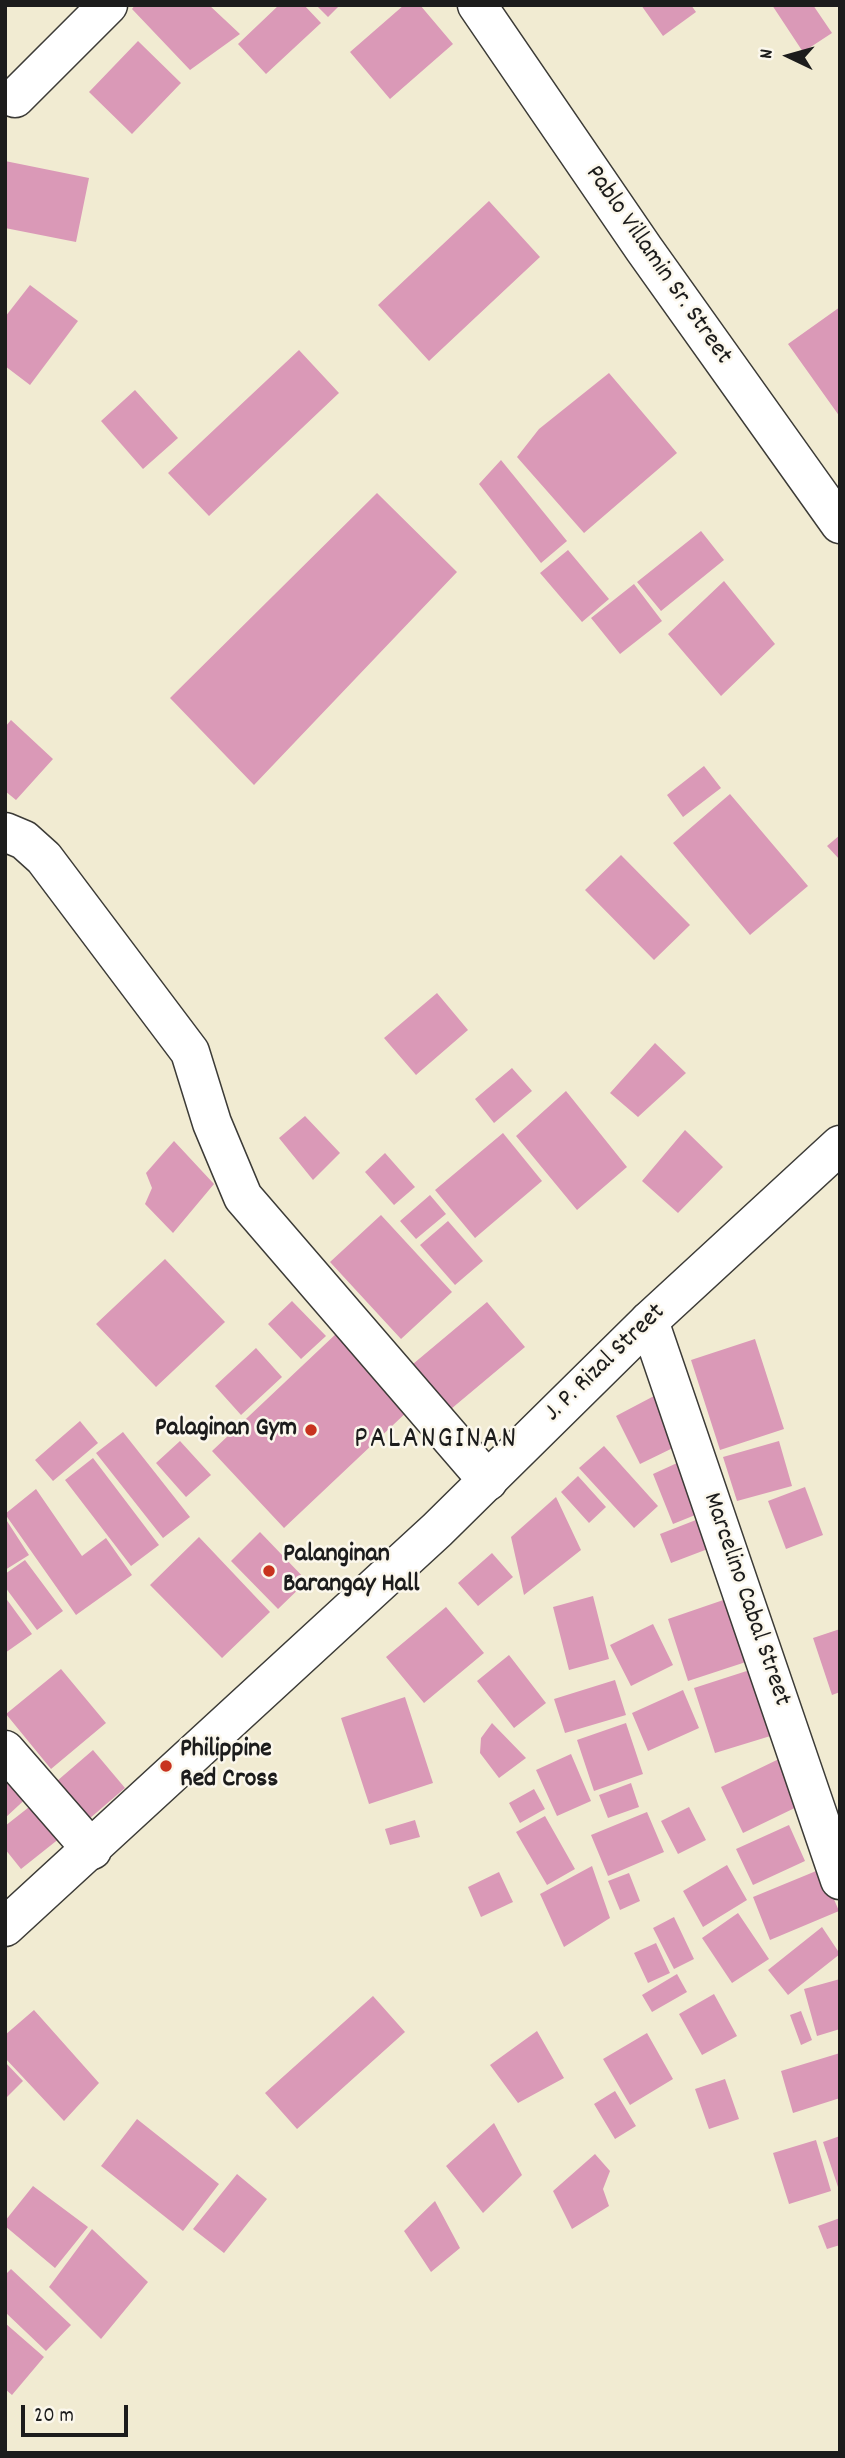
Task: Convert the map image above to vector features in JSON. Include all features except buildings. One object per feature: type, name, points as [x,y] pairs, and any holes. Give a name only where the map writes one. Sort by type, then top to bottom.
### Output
[{"type":"street","points":[[15,98],[108,5]]},
{"type":"street","name":"Pablo Villamin Sr. Street","points":[[477,5],[644,249],[840,524]]},
{"type":"street","points":[[5,832],[24,840],[44,858],[190,1052],[212,1123],[243,1197],[488,1481]]},
{"type":"street","name":"J. P. Rizal Street","points":[[5,1927],[92,1850],[488,1481],[649,1321],[840,1145]]},
{"type":"street","name":"Marcelino Cabal Street","points":[[649,1321],[840,1880]]},
{"type":"street","points":[[5,1750],[92,1850]]},
{"type":"place","name":"Palaginan Gym","points":[[311,1430]]},
{"type":"place","name":"Palanginan Barangay Hall","points":[[269,1571]]},
{"type":"place","name":"Philippine Red Cross","points":[[166,1766]]},
{"type":"district","name":"PALANGINAN","points":[[436,1442]]}]
